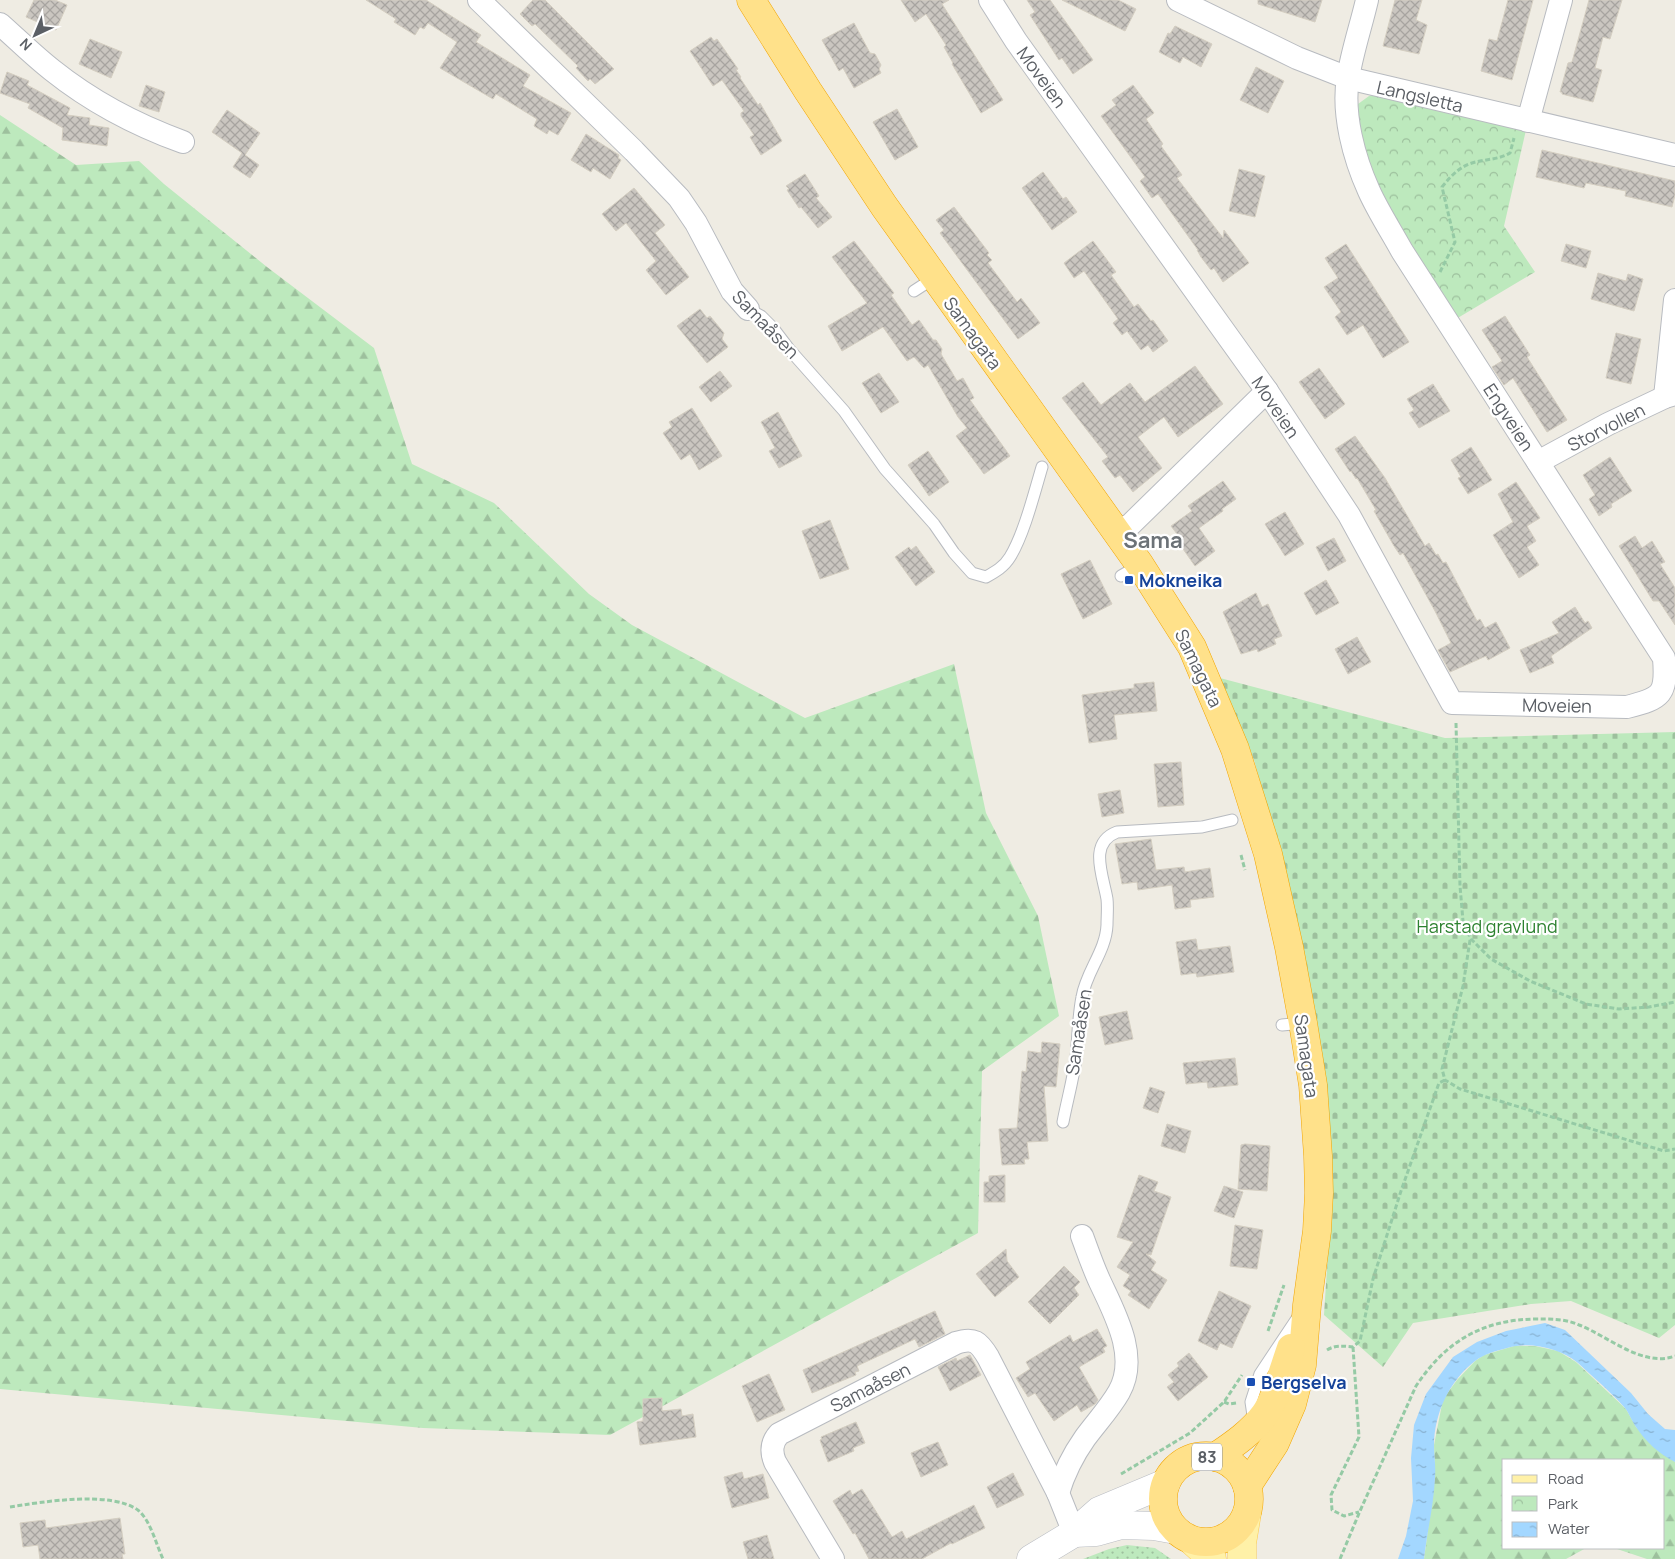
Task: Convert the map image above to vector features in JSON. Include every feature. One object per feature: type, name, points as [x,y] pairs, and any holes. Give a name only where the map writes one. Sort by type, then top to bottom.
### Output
[{"type":"highway","name":"Samagata","points":[[751,0],[808,91],[924,285],[1116,531],[1130,570],[1192,647],[1235,749],[1268,854],[1289,948],[1293,1024],[1313,1085],[1319,1193],[1317,1231],[1307,1305],[1302,1365],[1292,1404],[1247,1500]]},
{"type":"highway","name":"Samagata","points":[[1215,1457],[1255,1426],[1266,1412],[1307,1305]]},
{"type":"highway","name":"83","points":[[1166,1483],[1181,1464],[1203,1456],[1215,1457],[1229,1463],[1240,1473],[1247,1500],[1241,1525],[1231,1534],[1218,1540],[1205,1542],[1184,1535]]},
{"type":"highway","points":[[1166,1483],[1163,1495],[1164,1508],[1168,1520],[1184,1535]]},
{"type":"main road","points":[[1031,1559],[1074,1533],[1099,1511],[1166,1483]]},
{"type":"main road","points":[[1242,1559],[1247,1500]]},
{"type":"main road","points":[[1074,1533],[1096,1532],[1121,1525],[1154,1526],[1184,1535],[1212,1559]]},
{"type":"street","name":"Samaåsen","points":[[480,0],[634,151],[679,198],[696,223],[732,291],[748,309]]},
{"type":"street","name":"Moveien","points":[[990,0],[1022,49],[1267,391],[1349,515],[1452,703],[1605,706]]},
{"type":"street","name":"Langsletta","points":[[1178,0],[1297,58],[1348,78],[1675,155]]},
{"type":"street","name":"Engveien","points":[[1367,0],[1348,78],[1347,95],[1349,123],[1357,158],[1366,182],[1402,251],[1664,658],[1665,675],[1663,688],[1657,697],[1649,702],[1628,707],[1605,706]]},
{"type":"street","points":[[1523,120],[1561,0]]},
{"type":"street","points":[[0,24],[51,70],[80,91],[114,112],[158,133],[183,142]]},
{"type":"street","points":[[1670,395],[1675,300]]},
{"type":"street","points":[[1116,531],[1130,525],[1267,391]]},
{"type":"street","name":"Storvollen","points":[[1538,462],[1608,424],[1670,395]]},
{"type":"street","points":[[1058,1493],[1065,1471],[1120,1391],[1126,1356],[1121,1329],[1082,1236]]},
{"type":"street","name":"Samaåsen","points":[[833,1559],[775,1462],[772,1455],[774,1440],[779,1434],[956,1342],[966,1340],[972,1340],[980,1345],[988,1357],[1058,1493],[1074,1533]]},
{"type":"lane","name":"Samaåsen","points":[[748,309],[761,316],[773,328],[844,411],[885,470],[934,524],[954,553],[972,573],[986,577],[997,572],[1009,559],[1017,544],[1042,468]]},
{"type":"lane","name":"Samaåsen","points":[[1063,1122],[1076,1059],[1082,997],[1086,981],[1107,929],[1107,901],[1099,858],[1101,844],[1108,835],[1118,832],[1202,827],[1232,820]]},
{"type":"path","points":[[1423,283],[1441,272],[1455,242],[1442,187],[1453,173],[1471,163],[1501,158],[1510,153],[1523,120]]},
{"type":"path","points":[[1456,703],[1460,886],[1463,921],[1471,939],[1491,959],[1530,981],[1586,1004],[1619,1009],[1649,1007],[1675,1002]]},
{"type":"path","points":[[1232,820],[1246,875]]},
{"type":"path","points":[[1471,939],[1463,986],[1442,1069],[1445,1080],[1469,1092],[1664,1151],[1675,1150]]},
{"type":"path","points":[[1324,1354],[1332,1347],[1353,1347],[1360,1341],[1373,1278],[1401,1191],[1439,1083],[1445,1080]]},
{"type":"path","points":[[1265,1338],[1278,1307],[1284,1284]]},
{"type":"path","points":[[1340,1559],[1416,1386],[1428,1368],[1450,1346],[1470,1333],[1495,1324],[1524,1319],[1554,1319],[1578,1324],[1639,1355],[1654,1359],[1675,1356]]},
{"type":"path","points":[[1353,1347],[1359,1437],[1331,1495],[1332,1510],[1344,1516],[1360,1511]]},
{"type":"path","points":[[1120,1475],[1190,1433],[1224,1402],[1246,1369]]},
{"type":"path","points":[[10,1507],[58,1500],[121,1502],[138,1511],[148,1524],[162,1559]]},
{"type":"green space","points":[[1375,95],[1526,130],[1504,226],[1535,272],[1456,319],[1381,196],[1361,138],[1358,104],[1369,96]]},
{"type":"green space","points":[[0,115],[76,165],[139,161],[164,184],[267,267],[374,348],[412,464],[494,503],[589,594],[632,625],[805,718],[954,664],[986,813],[1038,916],[1059,1016],[982,1071],[978,1233],[610,1435],[423,1428],[0,1389]]},
{"type":"green space","name":"Harstad gravlund","points":[[1220,678],[1445,738],[1675,732],[1675,1325],[1659,1338],[1571,1301],[1531,1304],[1413,1323],[1383,1367],[1324,1315],[1331,1207],[1286,875],[1254,760]]},
{"type":"green space","points":[[1514,1346],[1535,1346],[1558,1351],[1576,1362],[1626,1409],[1636,1427],[1675,1462],[1675,1559],[1647,1559],[1617,1549],[1665,1549],[1665,1459],[1502,1459],[1502,1549],[1584,1549],[1566,1559],[1424,1559],[1435,1477],[1434,1445],[1443,1399],[1457,1380],[1475,1361],[1484,1355]]},
{"type":"green space","points":[[1127,1545],[1155,1548],[1171,1559],[1083,1559],[1109,1549]]},
{"type":"water","points":[[1545,1323],[1565,1330],[1631,1393],[1648,1414],[1665,1429],[1675,1430],[1675,1462],[1649,1443],[1620,1402],[1571,1358],[1544,1347],[1525,1345],[1490,1353],[1475,1361],[1458,1378],[1440,1410],[1434,1446],[1435,1473],[1432,1508],[1424,1559],[1398,1559],[1406,1536],[1413,1501],[1411,1458],[1414,1425],[1426,1394],[1453,1357],[1477,1342],[1506,1331]]},
{"type":"building","points":[[34,0],[55,0],[67,5],[56,30],[26,17]]},
{"type":"building","points":[[366,0],[426,0],[481,35],[476,42],[530,75],[523,86],[571,113],[558,135],[549,130],[547,134],[534,126],[537,119],[496,94],[493,99],[440,68],[457,42],[428,23],[424,29],[420,27],[415,35],[394,22],[396,19]]},
{"type":"building","points":[[533,0],[545,0],[614,69],[595,84],[590,79],[588,81],[576,68],[578,66],[535,24],[532,26],[520,14]]},
{"type":"building","points":[[901,0],[949,0],[942,4],[1003,100],[981,113],[952,64],[944,47],[946,45],[926,14],[915,22]]},
{"type":"building","points":[[1027,0],[1050,0],[1093,60],[1073,74],[1062,58],[1059,60],[1030,15],[1035,12]]},
{"type":"building","points":[[1062,0],[1118,0],[1136,9],[1125,31]]},
{"type":"building","points":[[1258,0],[1322,0],[1315,22],[1258,4]]},
{"type":"building","points":[[1395,0],[1422,0],[1416,20],[1427,25],[1419,54],[1383,46]]},
{"type":"building","points":[[1508,0],[1533,0],[1512,80],[1481,71],[1489,39],[1497,41]]},
{"type":"building","points":[[1589,0],[1622,0],[1610,39],[1603,37],[1595,68],[1602,70],[1593,102],[1560,92],[1568,63],[1572,62]]},
{"type":"building","points":[[854,23],[870,53],[875,54],[881,65],[879,69],[881,73],[854,88],[843,68],[839,71],[822,40]]},
{"type":"building","points":[[1175,26],[1212,44],[1201,67],[1183,57],[1180,63],[1159,52],[1168,33],[1170,34]]},
{"type":"building","points":[[711,37],[714,41],[717,39],[738,69],[736,70],[740,78],[758,105],[760,103],[782,141],[761,155],[750,137],[754,135],[741,116],[741,113],[744,111],[722,80],[713,86],[690,51]]},
{"type":"building","points":[[90,39],[122,52],[111,78],[79,64]]},
{"type":"building","points":[[1256,67],[1284,81],[1268,113],[1240,100]]},
{"type":"building","points":[[7,72],[29,81],[27,85],[70,108],[67,115],[90,118],[89,125],[109,128],[107,146],[62,140],[63,128],[28,108],[30,104],[0,93]]},
{"type":"building","points":[[146,85],[165,92],[159,112],[139,106]]},
{"type":"building","points":[[1133,85],[1154,113],[1146,119],[1163,144],[1161,146],[1182,175],[1177,178],[1223,238],[1224,230],[1249,263],[1223,282],[1214,268],[1211,270],[1201,257],[1158,194],[1152,198],[1140,181],[1145,177],[1101,116],[1116,105],[1112,100]]},
{"type":"building","points":[[897,109],[918,147],[895,160],[873,122]]},
{"type":"building","points":[[227,110],[260,133],[245,155],[259,165],[250,178],[233,167],[242,153],[212,132]]},
{"type":"building","points":[[586,134],[619,155],[618,158],[621,160],[610,179],[593,168],[591,172],[571,160]]},
{"type":"building","points":[[1542,150],[1675,181],[1675,195],[1672,207],[1625,196],[1626,191],[1586,183],[1584,188],[1536,177]]},
{"type":"building","points":[[1239,169],[1265,176],[1255,217],[1229,211]]},
{"type":"building","points":[[1043,172],[1063,199],[1066,197],[1077,212],[1052,230],[1022,188]]},
{"type":"building","points":[[805,174],[819,196],[816,198],[832,217],[818,228],[801,207],[799,208],[786,186]]},
{"type":"building","points":[[634,188],[665,225],[655,233],[689,277],[666,295],[646,270],[656,261],[626,223],[616,231],[602,214]]},
{"type":"building","points":[[954,207],[989,253],[987,255],[992,260],[988,263],[1017,302],[1021,298],[1040,323],[1018,339],[940,233],[944,230],[936,220]]},
{"type":"building","points":[[854,241],[894,293],[891,295],[912,325],[919,320],[933,340],[936,340],[942,349],[941,354],[957,381],[963,378],[974,398],[970,400],[1010,456],[984,474],[956,436],[967,428],[958,417],[928,365],[924,368],[914,357],[907,361],[883,327],[842,351],[828,326],[867,303],[832,257]]},
{"type":"building","points":[[1093,241],[1116,272],[1111,275],[1134,307],[1138,304],[1151,321],[1153,320],[1168,341],[1153,352],[1148,345],[1141,350],[1127,331],[1122,335],[1113,323],[1118,319],[1084,271],[1074,278],[1064,263]]},
{"type":"building","points":[[1346,244],[1409,342],[1383,358],[1363,325],[1347,335],[1335,317],[1341,312],[1324,287],[1338,278],[1325,258]]},
{"type":"building","points":[[1566,244],[1591,251],[1586,268],[1561,261]]},
{"type":"building","points":[[1598,273],[1626,281],[1628,274],[1643,279],[1634,311],[1591,299]]},
{"type":"building","points":[[700,309],[707,318],[710,316],[724,333],[722,339],[728,347],[707,363],[677,326]]},
{"type":"building","points":[[1505,316],[1530,355],[1527,357],[1567,420],[1547,432],[1513,378],[1504,385],[1492,367],[1502,361],[1482,330]]},
{"type":"building","points":[[1616,333],[1641,339],[1631,384],[1606,378]]},
{"type":"building","points":[[1195,366],[1223,404],[1178,437],[1164,417],[1138,437],[1162,468],[1133,492],[1120,475],[1115,478],[1102,461],[1108,457],[1062,398],[1083,382],[1101,405],[1130,383],[1145,402]]},
{"type":"building","points":[[1319,368],[1345,404],[1325,419],[1299,382]]},
{"type":"building","points":[[720,371],[732,386],[711,402],[699,387]]},
{"type":"building","points":[[879,373],[899,402],[881,413],[862,383]]},
{"type":"building","points":[[1433,384],[1450,411],[1419,428],[1409,413],[1414,410],[1407,399]]},
{"type":"building","points":[[692,408],[722,456],[699,470],[690,454],[681,460],[663,433],[672,427],[669,422]]},
{"type":"building","points":[[778,412],[802,456],[779,468],[769,451],[775,448],[761,422]]},
{"type":"building","points":[[1355,436],[1385,478],[1425,546],[1429,543],[1443,563],[1446,562],[1477,621],[1480,619],[1485,628],[1496,622],[1510,648],[1488,660],[1486,656],[1450,672],[1438,650],[1451,643],[1435,611],[1403,553],[1400,555],[1394,546],[1357,478],[1350,472],[1335,449]]},
{"type":"building","points":[[1471,447],[1492,480],[1468,494],[1458,478],[1461,477],[1451,460]]},
{"type":"building","points":[[928,451],[949,482],[929,496],[908,465]]},
{"type":"building","points":[[1610,457],[1632,491],[1611,504],[1612,507],[1599,516],[1589,499],[1595,495],[1583,475]]},
{"type":"building","points":[[1223,481],[1236,499],[1199,528],[1215,551],[1195,566],[1174,536],[1177,534],[1171,526],[1192,511],[1188,506]]},
{"type":"building","points":[[1516,482],[1540,518],[1527,526],[1536,541],[1527,547],[1539,565],[1519,578],[1493,535],[1513,522],[1498,494]]},
{"type":"building","points":[[1285,512],[1304,544],[1285,556],[1265,524]]},
{"type":"building","points":[[830,520],[849,569],[820,579],[802,531]]},
{"type":"building","points":[[1635,536],[1642,548],[1652,541],[1665,562],[1660,564],[1675,588],[1675,625],[1659,601],[1653,601],[1619,546]]},
{"type":"building","points":[[1334,538],[1346,561],[1328,571],[1316,547]]},
{"type":"building","points":[[916,546],[935,572],[916,586],[895,557],[909,547],[911,550]]},
{"type":"building","points":[[1090,560],[1112,604],[1083,619],[1061,574]]},
{"type":"building","points":[[1326,580],[1339,603],[1316,615],[1304,593]]},
{"type":"building","points":[[1256,593],[1262,607],[1268,604],[1282,636],[1274,639],[1276,644],[1258,652],[1257,649],[1241,654],[1223,612]]},
{"type":"building","points":[[1575,607],[1585,623],[1588,621],[1592,628],[1551,656],[1554,663],[1530,673],[1520,650],[1559,633],[1552,622]]},
{"type":"building","points":[[1357,637],[1371,662],[1348,674],[1335,649]]},
{"type":"building","points":[[1154,682],[1157,711],[1114,715],[1117,739],[1089,743],[1082,695],[1134,688],[1134,684]]},
{"type":"building","points":[[1181,762],[1184,805],[1158,807],[1154,764]]},
{"type":"building","points":[[1120,790],[1124,813],[1102,817],[1098,794]]},
{"type":"building","points":[[1151,839],[1156,870],[1184,867],[1185,872],[1210,868],[1214,897],[1190,900],[1191,907],[1175,909],[1172,885],[1138,890],[1137,882],[1122,884],[1115,844]]},
{"type":"building","points":[[1196,939],[1198,950],[1230,946],[1234,972],[1197,977],[1196,973],[1181,975],[1176,942]]},
{"type":"building","points":[[1127,1011],[1133,1039],[1105,1045],[1099,1017]]},
{"type":"building","points":[[1042,1042],[1060,1044],[1056,1087],[1044,1086],[1048,1141],[1027,1142],[1029,1159],[1024,1159],[1025,1164],[1002,1165],[999,1129],[1017,1128],[1022,1071],[1026,1072],[1028,1051],[1041,1053]]},
{"type":"building","points":[[1235,1058],[1238,1085],[1208,1088],[1207,1082],[1186,1084],[1183,1063]]},
{"type":"building","points":[[1150,1087],[1165,1092],[1158,1113],[1143,1108]]},
{"type":"building","points":[[1167,1124],[1191,1131],[1185,1153],[1161,1146]]},
{"type":"building","points":[[1241,1145],[1270,1146],[1267,1191],[1238,1189]]},
{"type":"building","points":[[1005,1175],[1005,1202],[984,1202],[984,1182],[989,1182],[989,1176]]},
{"type":"building","points":[[1139,1175],[1158,1182],[1154,1191],[1171,1197],[1151,1255],[1146,1254],[1156,1262],[1151,1270],[1167,1280],[1149,1309],[1128,1295],[1131,1291],[1123,1286],[1130,1275],[1117,1267],[1133,1242],[1117,1237]]},
{"type":"building","points":[[1224,1186],[1243,1192],[1234,1218],[1214,1211]]},
{"type":"building","points":[[1235,1225],[1263,1230],[1257,1269],[1230,1266]]},
{"type":"building","points":[[1006,1249],[1007,1261],[1019,1277],[995,1297],[976,1274]]},
{"type":"building","points":[[1064,1266],[1080,1282],[1074,1288],[1079,1295],[1050,1324],[1028,1302]]},
{"type":"building","points":[[1219,1291],[1251,1306],[1232,1348],[1220,1343],[1217,1350],[1198,1341]]},
{"type":"building","points":[[935,1311],[945,1334],[919,1347],[915,1339],[857,1366],[859,1371],[855,1372],[856,1375],[812,1393],[803,1370]]},
{"type":"building","points":[[1097,1329],[1107,1346],[1103,1348],[1105,1352],[1079,1367],[1098,1400],[1095,1404],[1081,1412],[1077,1405],[1054,1421],[1035,1393],[1028,1397],[1016,1378],[1030,1369],[1026,1362],[1070,1335],[1073,1342]]},
{"type":"building","points":[[1189,1353],[1208,1377],[1178,1401],[1167,1387],[1174,1382],[1168,1375],[1179,1366],[1177,1363]]},
{"type":"building","points":[[970,1355],[981,1375],[950,1391],[938,1367],[956,1358],[957,1361]]},
{"type":"building","points":[[769,1374],[785,1410],[757,1422],[742,1386]]},
{"type":"building","points":[[662,1398],[662,1411],[681,1409],[682,1416],[693,1414],[696,1437],[640,1445],[637,1422],[643,1421],[643,1399]]},
{"type":"building","points":[[856,1422],[865,1443],[853,1448],[854,1451],[828,1462],[820,1440],[822,1439],[821,1437]]},
{"type":"building","points":[[938,1442],[948,1465],[921,1477],[911,1453]]},
{"type":"building","points":[[742,1472],[744,1479],[763,1474],[769,1498],[732,1508],[724,1477]]},
{"type":"building","points":[[1013,1473],[1024,1495],[997,1508],[987,1487]]},
{"type":"building","points":[[862,1489],[892,1537],[902,1531],[906,1539],[974,1505],[985,1528],[951,1543],[922,1559],[869,1559],[855,1533],[853,1534],[833,1501],[850,1490],[852,1495]]},
{"type":"building","points":[[120,1518],[125,1554],[122,1554],[123,1559],[40,1559],[38,1545],[23,1547],[20,1523],[45,1520],[46,1528]]},
{"type":"building","points":[[767,1535],[774,1559],[748,1559],[743,1542]]},
{"type":"place","name":"Mokneika","points":[[1129,580]]},
{"type":"place","name":"Bergselva","points":[[1251,1382]]},
{"type":"district","name":"Sama","points":[[1153,540]]}]
